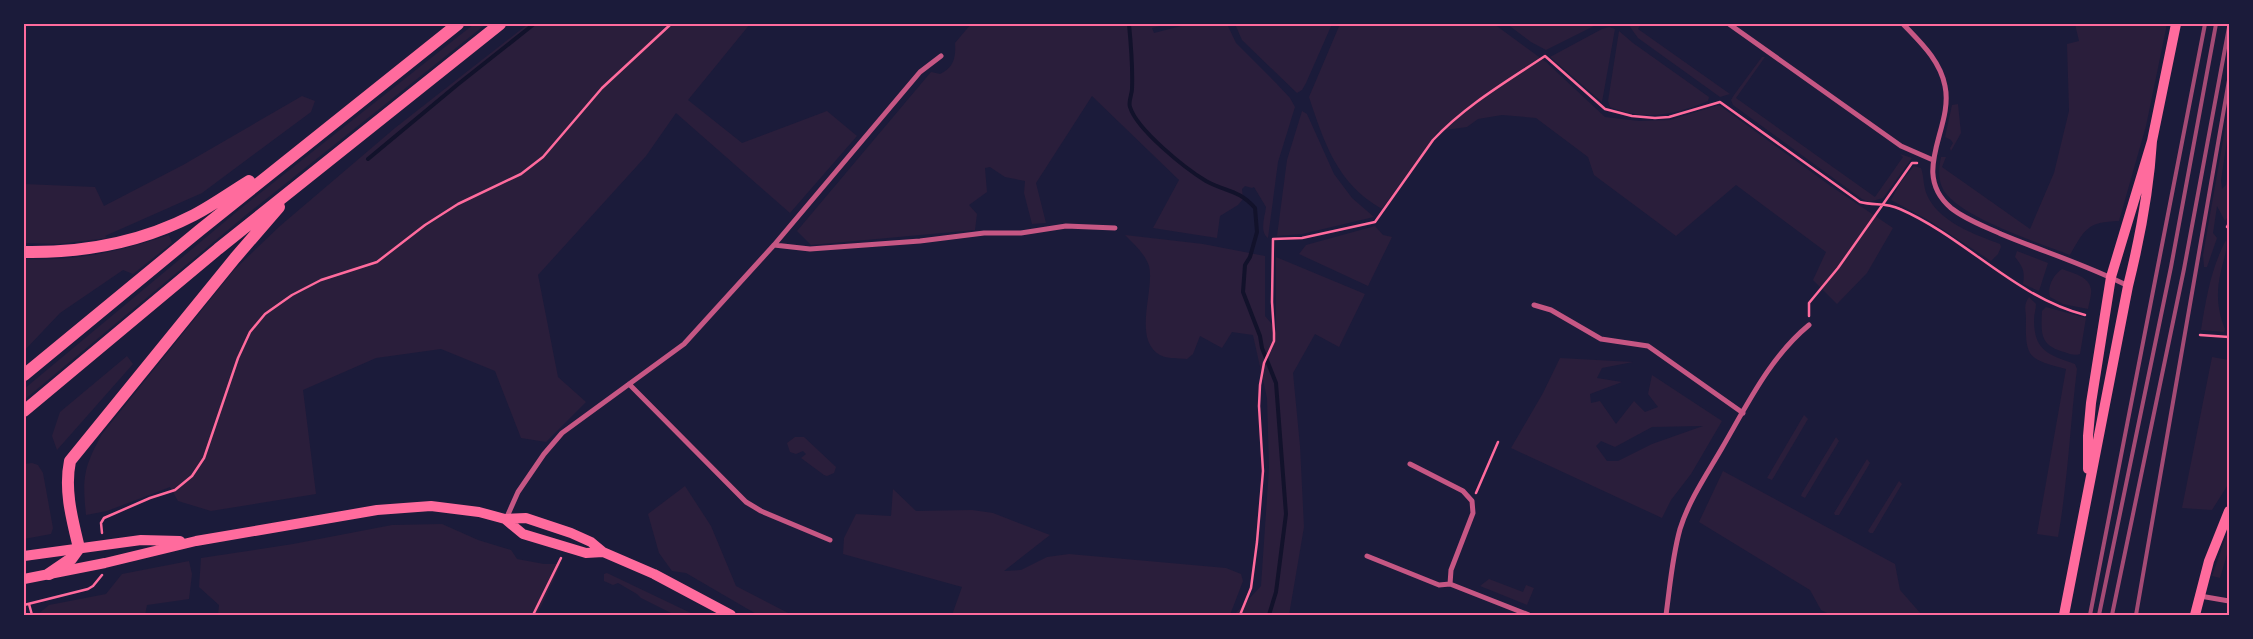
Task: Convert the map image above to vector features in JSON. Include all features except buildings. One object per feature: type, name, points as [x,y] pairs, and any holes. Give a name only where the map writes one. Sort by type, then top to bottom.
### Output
[{"type":"highway","points":[[24,375],[292,155],[458,24]]},
{"type":"highway","points":[[24,411],[302,181],[500,24]]},
{"type":"highway","points":[[24,252],[93,249],[128,242],[194,215],[292,155]]},
{"type":"highway","points":[[50,574],[71,559],[79,548],[69,498],[67,477],[70,461],[229,265],[302,181]]},
{"type":"main road","points":[[2088,488],[2088,436],[2091,403],[2112,277],[2152,142],[2176,24]]},
{"type":"main road","points":[[2064,615],[2150,179],[2152,142]]},
{"type":"main road","points":[[24,579],[114,561],[196,541],[394,508],[431,506],[505,519],[526,518],[558,529],[590,542],[603,552],[654,574],[732,615]]},
{"type":"main road","points":[[2195,615],[2209,561],[2229,511]]},
{"type":"main road","points":[[505,519],[523,534],[586,553],[603,552]]},
{"type":"main road","points":[[24,556],[79,548],[102,547],[140,540],[196,541]]},
{"type":"street","points":[[1729,24],[1901,146],[1933,160]]},
{"type":"street","points":[[1903,24],[1936,63],[1945,87],[1944,114],[1933,160],[1935,186],[1944,201],[1965,218],[2112,277],[2128,286]]},
{"type":"street","points":[[505,519],[518,492],[544,454],[562,433],[684,344],[774,245],[920,72],[941,56]]},
{"type":"street","points":[[774,245],[810,249],[920,241],[984,233],[1021,233],[1066,226],[1115,228]]},
{"type":"street","points":[[1534,304],[1551,310],[1601,339],[1648,346],[1743,412]]},
{"type":"street","points":[[1666,615],[1671,570],[1681,527],[1700,486],[1774,363],[1793,338],[1809,325]]},
{"type":"street","points":[[629,384],[746,502],[761,511],[830,540]]},
{"type":"street","points":[[1410,464],[1463,491],[1472,501],[1473,513],[1451,570],[1450,584]]},
{"type":"street","points":[[1367,556],[1439,585],[1450,584],[1529,615]]},
{"type":"street","points":[[2200,596],[2229,601]]},
{"type":"path","points":[[102,529],[101,523],[104,518],[150,498],[175,490],[192,476],[204,458],[238,358],[250,332],[265,314],[292,295],[321,280],[377,262],[425,225],[458,204],[521,174],[543,156],[602,88],[671,24]]},
{"type":"path","points":[[1240,615],[1250,588],[1257,542],[1262,471],[1259,399],[1264,363],[1271,347],[1274,333],[1272,302],[1273,239],[1302,238],[1375,222],[1443,130],[1467,107],[1545,56],[1605,109],[1642,118],[1669,117],[1720,102],[1860,202],[1872,205],[1883,203],[1901,209],[2041,298],[2066,310],[2086,315]]},
{"type":"path","points":[[1809,325],[1809,303],[1838,268],[1912,163],[1917,163],[1918,155]]},
{"type":"path","points":[[2226,227],[2229,223]]},
{"type":"path","points":[[2200,335],[2229,337]]},
{"type":"path","points":[[1472,501],[1498,442]]},
{"type":"path","points":[[533,615],[561,558]]},
{"type":"path","points":[[24,605],[88,589],[93,586],[105,571]]},
{"type":"path","points":[[29,604],[32,615]]},
{"type":"shaded area","points":[[474,24],[486,24],[246,215],[24,400],[24,389],[240,209]]},
{"type":"shaded area","points":[[528,24],[750,24],[688,100],[742,143],[827,111],[857,136],[790,213],[676,113],[646,156],[538,275],[558,377],[586,402],[546,442],[521,438],[495,371],[441,349],[376,358],[303,390],[316,494],[211,511],[178,501],[170,487],[107,511],[86,515],[84,491],[86,473],[91,455],[102,434],[234,270],[280,226],[395,128]]},
{"type":"shaded area","points":[[971,24],[1169,24],[1152,28],[1154,33],[1189,24],[1227,24],[1236,43],[1290,98],[1295,107],[1278,162],[1268,238],[1263,228],[1266,207],[1254,187],[1245,186],[1242,189],[1243,199],[1238,205],[1220,216],[1217,238],[1153,228],[1179,180],[1092,96],[1036,183],[1046,223],[1032,224],[1024,193],[1025,181],[1005,177],[990,167],[985,168],[987,192],[969,205],[977,214],[975,230],[811,245],[797,231],[931,72],[940,74],[948,69],[953,61],[955,43]]},
{"type":"shaded area","points":[[1235,24],[1332,24],[1306,83],[1302,90],[1297,93],[1242,40]]},
{"type":"shaded area","points":[[1340,24],[1494,24],[1546,62],[1605,117],[1639,121],[1670,120],[1719,105],[1832,187],[1893,228],[1867,273],[1837,304],[1813,280],[1826,252],[1736,185],[1676,236],[1594,175],[1588,157],[1536,118],[1502,115],[1478,119],[1467,127],[1438,131],[1382,209],[1367,199],[1343,174],[1327,146],[1309,97]]},
{"type":"shaded area","points":[[1507,24],[1598,24],[1546,50],[1531,42]]},
{"type":"shaded area","points":[[1628,24],[1641,24],[1638,29],[1730,94],[1720,97],[1638,38]]},
{"type":"shaded area","points":[[2075,24],[2167,24],[2146,126],[2119,221],[2093,225],[2079,239],[2070,255],[2019,236],[1963,208],[1950,198],[1942,187],[1939,172],[1941,157],[1946,157],[1942,167],[2030,229],[2054,173],[2069,111],[2067,44],[2079,41]]},
{"type":"shaded area","points":[[1609,27],[1615,29],[1602,102],[1550,57]]},
{"type":"shaded area","points":[[1619,31],[1709,97],[1708,101],[1684,110],[1660,115],[1635,114],[1610,107],[1608,101]]},
{"type":"shaded area","points":[[1762,57],[1765,57],[1736,98],[1875,197],[1903,157],[1900,154],[1912,158],[1883,198],[1869,202],[1862,199],[1733,105],[1731,100],[1734,95]]},
{"type":"shaded area","points":[[302,96],[315,101],[311,112],[202,193],[105,236],[108,238],[58,244],[24,243],[24,184],[95,187],[104,206],[183,165]]},
{"type":"shaded area","points":[[1958,104],[1961,133],[1951,151],[1950,148],[1953,143],[1945,137],[1952,105]]},
{"type":"shaded area","points":[[2229,106],[2229,128],[2221,180],[2222,189],[2226,185],[2229,167],[2229,215],[2225,221],[2217,206],[2213,233],[2217,238],[2207,267],[2204,267],[2203,255]]},
{"type":"shaded area","points":[[1302,111],[1307,114],[1334,174],[1352,198],[1374,217],[1302,234],[1277,236],[1287,160]]},
{"type":"shaded area","points":[[1914,166],[1921,168],[1927,195],[1940,213],[1958,226],[2000,244],[2001,247],[1998,254],[1991,261],[1930,221],[1891,200],[1900,183]]},
{"type":"shaded area","points":[[1375,226],[1383,235],[1392,237],[1368,286],[1299,254],[1306,245]]},
{"type":"shaded area","points":[[169,235],[172,243],[133,274],[123,270],[60,313],[24,351],[24,259],[80,257],[115,251]]},
{"type":"shaded area","points":[[1125,235],[1203,244],[1265,256],[1265,316],[1276,329],[1276,257],[1365,294],[1339,347],[1315,334],[1293,373],[1300,446],[1304,527],[1289,615],[1234,615],[1261,586],[1269,468],[1267,398],[1253,335],[1232,332],[1222,348],[1200,336],[1193,354],[1187,359],[1169,358],[1160,355],[1152,348],[1147,338],[1146,314],[1150,276],[1149,266],[1142,253]]},
{"type":"shaded area","points":[[2226,240],[2226,252],[2219,279],[2218,293],[2220,314],[2225,329],[2224,332],[2201,330],[2213,273]]},
{"type":"shaded area","points":[[2017,251],[2048,263],[2039,291],[2023,284],[2023,269],[2015,257]]},
{"type":"shaded area","points":[[2062,269],[2084,278],[2090,285],[2091,294],[2088,309],[2063,304],[2050,297],[2049,289],[2052,282],[2056,274]]},
{"type":"shaded area","points":[[2029,297],[2036,304],[2035,330],[2040,345],[2058,358],[2075,364],[2077,369],[2058,537],[2037,534],[2066,369],[2044,363],[2028,350],[2025,308]]},
{"type":"shaded area","points":[[2046,307],[2086,318],[2080,354],[2074,355],[2064,352],[2050,346],[2046,342],[2042,332],[2042,311]]},
{"type":"shaded area","points":[[127,356],[133,364],[57,450],[52,436],[60,412]]},
{"type":"shaded area","points":[[2212,357],[2229,360],[2229,483],[2212,510],[2182,508]]},
{"type":"shaded area","points":[[1560,358],[1633,362],[1602,368],[1597,378],[1622,382],[1590,394],[1591,403],[1600,401],[1616,424],[1634,401],[1645,412],[1658,407],[1648,394],[1652,375],[1722,421],[1691,474],[1671,500],[1662,518],[1511,448],[1543,393]],"holes":[[[1703,426],[1652,444],[1618,461],[1607,461],[1596,446],[1601,441],[1615,447],[1652,427]]]},
{"type":"shaded area","points":[[1804,415],[1808,419],[1772,480],[1767,478]]},
{"type":"shaded area","points":[[795,437],[804,437],[836,467],[834,473],[827,476],[824,475],[801,458],[806,454],[803,451],[796,454],[790,452],[787,443]]},
{"type":"shaded area","points":[[1836,437],[1839,441],[1805,498],[1801,496],[1802,493]]},
{"type":"shaded area","points":[[1867,459],[1870,463],[1839,515],[1835,515],[1834,513]]},
{"type":"shaded area","points":[[32,463],[38,465],[43,473],[53,528],[51,534],[24,539],[24,464]]},
{"type":"shaded area","points":[[1723,471],[1895,564],[1900,590],[1922,615],[1831,615],[1821,610],[1810,590],[1699,522]]},
{"type":"shaded area","points":[[1899,481],[1902,484],[1873,533],[1870,533],[1868,531]]},
{"type":"shaded area","points":[[685,486],[711,526],[736,586],[792,615],[758,615],[686,573],[672,571],[659,553],[648,514]]},
{"type":"shaded area","points":[[893,489],[916,511],[972,510],[993,513],[1050,535],[1004,571],[1021,570],[1047,557],[1069,554],[1226,568],[1241,574],[1243,581],[1230,615],[952,615],[962,587],[843,554],[844,538],[856,514],[891,516]]},
{"type":"shaded area","points":[[442,524],[478,540],[511,550],[517,559],[544,564],[561,564],[537,615],[218,615],[219,605],[199,587],[201,558],[293,544],[392,525]]},
{"type":"shaded area","points":[[2229,528],[2229,548],[2220,578],[2212,576]]},
{"type":"shaded area","points":[[189,561],[192,574],[189,599],[147,605],[145,615],[37,615],[49,605],[106,594],[122,574]]},
{"type":"shaded area","points":[[607,573],[695,615],[675,615],[641,598],[618,583],[613,585],[604,581],[604,574]]},
{"type":"shaded area","points":[[1489,579],[1523,592],[1526,585],[1534,588],[1527,605],[1480,586]]},
{"type":"waterway","points":[[368,159],[534,24]]},
{"type":"waterway","points":[[1129,24],[1132,73],[1130,105],[1134,116],[1163,148],[1187,168],[1213,185],[1243,197],[1255,208],[1257,232],[1250,257],[1245,265],[1243,292],[1276,383],[1286,514],[1276,592],[1269,615]]},
{"type":"railway","points":[[2090,615],[2205,24]]},
{"type":"railway","points":[[2099,615],[2171,267],[2216,24]]},
{"type":"railway","points":[[2112,615],[2184,269],[2229,27]]},
{"type":"railway","points":[[2136,615],[2229,80]]}]
